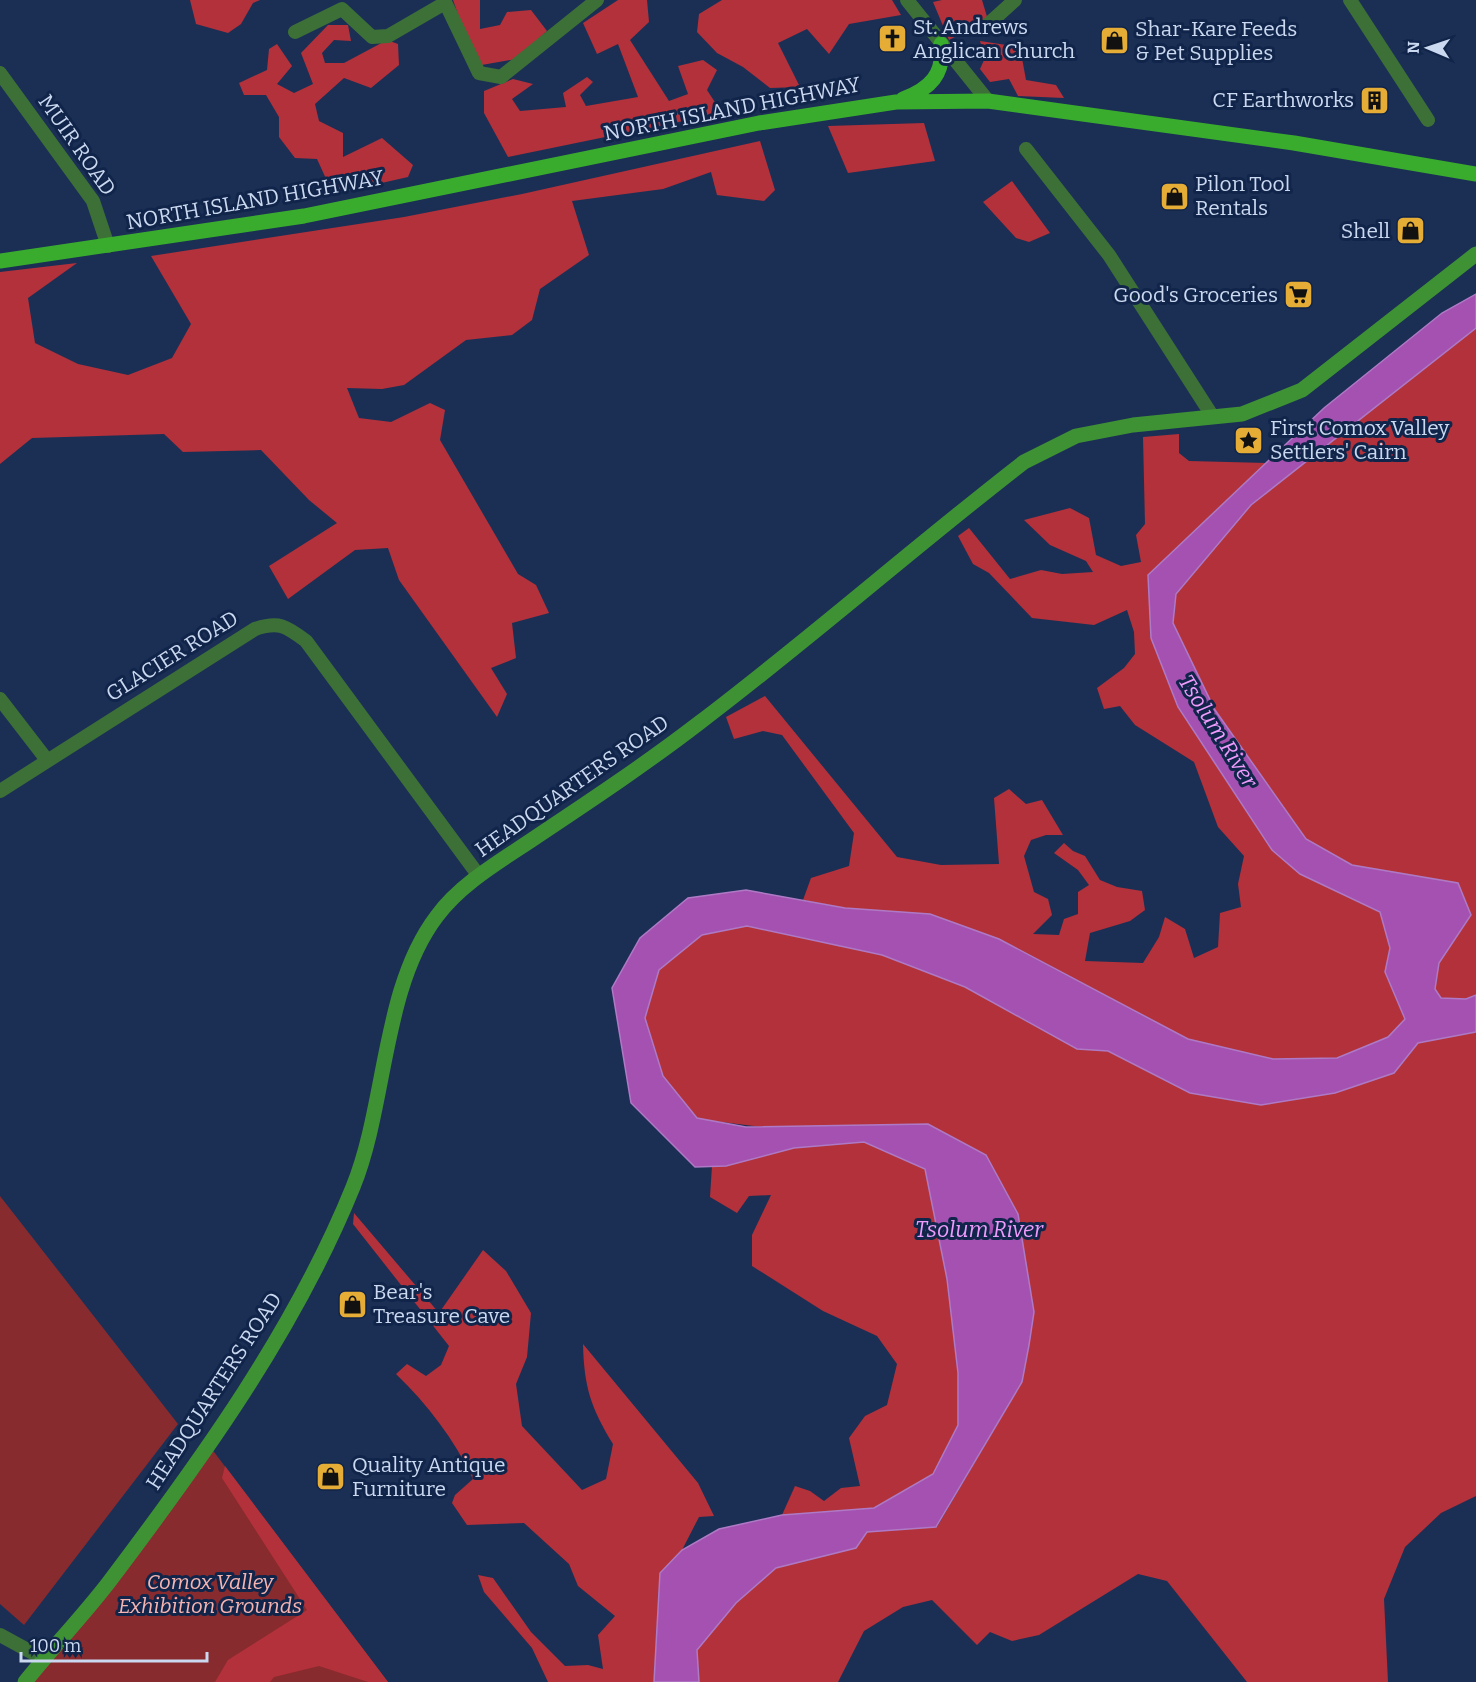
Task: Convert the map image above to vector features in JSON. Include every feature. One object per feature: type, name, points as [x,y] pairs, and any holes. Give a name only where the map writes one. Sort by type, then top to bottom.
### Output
[{"type":"main road","points":[[896,102],[919,92],[938,75],[943,57],[941,44]]},
{"type":"main road","name":"NORTH ISLAND HIGHWAY","points":[[0,261],[304,216],[759,123],[896,102],[988,101],[1444,166],[1476,174]]},
{"type":"main road","points":[[1444,166],[1476,161]]},
{"type":"main road","points":[[1444,166],[1476,181]]},
{"type":"main road","name":"HEADQUARTERS ROAD","points":[[25,1682],[107,1584],[208,1444],[268,1354],[300,1299],[354,1184],[369,1134],[401,990],[417,946],[439,913],[479,876],[701,722],[1024,462],[1076,436],[1133,425],[1242,414],[1302,390],[1476,254]]},
{"type":"street","points":[[295,32],[342,9],[372,37],[388,36],[444,2],[479,73],[501,77],[597,0]]},
{"type":"street","points":[[907,0],[988,101]]},
{"type":"street","points":[[984,28],[1015,0]]},
{"type":"street","points":[[1350,0],[1428,120]]},
{"type":"street","name":"MUIR ROAD","points":[[0,73],[93,201],[108,246]]},
{"type":"street","points":[[1026,149],[1109,255],[1213,417]]},
{"type":"street","name":"GLACIER ROAD","points":[[0,791],[255,629],[272,623],[290,628],[306,641],[479,876]]},
{"type":"street","points":[[0,699],[47,760]]},
{"type":"street","points":[[0,1635],[44,1659]]},
{"type":"green space","points":[[0,1196],[178,1424],[24,1625],[0,1604]]},
{"type":"green space","name":"Comox Valley Exhibition Grounds","points":[[208,1444],[388,1682],[25,1682]]},
{"type":"shaded area","points":[[190,0],[260,0],[253,3],[241,24],[228,33],[196,24]]},
{"type":"shaded area","points":[[453,0],[480,0],[480,29],[500,25],[507,12],[531,10],[547,31],[516,59],[476,66]]},
{"type":"shaded area","points":[[618,0],[647,0],[649,22],[630,40],[669,101],[688,94],[678,66],[703,60],[717,70],[707,90],[722,113],[508,157],[484,113],[484,91],[513,79],[533,84],[512,99],[520,111],[566,107],[563,93],[587,77],[593,82],[580,95],[586,106],[638,97],[618,44],[597,54],[583,23]]},
{"type":"shaded area","points":[[722,0],[892,0],[901,15],[849,24],[829,54],[807,29],[778,43],[800,87],[770,88],[743,67],[717,53],[697,32],[699,14]]},
{"type":"shaded area","points":[[982,0],[988,20],[949,40],[933,2]]},
{"type":"shaded area","points":[[328,25],[348,25],[351,41],[334,40],[322,53],[325,63],[344,63],[387,40],[398,44],[399,65],[371,88],[344,78],[315,104],[319,121],[343,133],[343,157],[382,138],[413,165],[408,177],[333,194],[317,159],[295,158],[279,137],[279,117],[266,95],[244,95],[239,83],[267,70],[269,49],[277,44],[292,66],[277,84],[294,93],[313,84],[301,53]]},
{"type":"shaded area","points":[[980,41],[1020,47],[1026,80],[1056,85],[1064,98],[1018,96],[1009,79],[990,82],[980,69],[985,58]]},
{"type":"shaded area","points":[[924,123],[935,161],[848,173],[828,126]]},
{"type":"shaded area","points":[[760,141],[775,190],[764,201],[717,195],[711,172],[663,189],[572,201],[589,255],[540,289],[532,320],[512,335],[466,340],[404,385],[382,389],[347,388],[359,418],[391,422],[430,403],[445,410],[440,440],[518,574],[536,585],[549,613],[512,623],[516,658],[491,668],[507,694],[497,717],[399,580],[388,548],[355,550],[288,599],[269,566],[337,523],[309,500],[261,450],[183,452],[164,434],[32,438],[0,464],[0,272],[77,263],[28,298],[35,343],[78,364],[128,375],[172,358],[191,324],[151,256],[404,217],[522,194]]},
{"type":"shaded area","points":[[1012,181],[1050,233],[1029,242],[1016,238],[983,202]]},
{"type":"shaded area","points":[[1476,328],[1476,995],[1466,999],[1440,998],[1435,989],[1439,963],[1471,915],[1458,883],[1352,865],[1306,839],[1215,710],[1173,623],[1176,594],[1251,505]]},
{"type":"shaded area","points":[[1179,434],[1179,453],[1189,461],[1267,463],[1148,575],[1151,638],[1300,874],[1380,912],[1390,948],[1385,972],[1405,1019],[1388,1037],[1337,1058],[1273,1059],[1188,1039],[999,939],[803,900],[811,878],[849,866],[854,833],[782,735],[763,731],[734,739],[726,717],[765,696],[897,857],[941,865],[999,864],[994,798],[1009,789],[1026,804],[1042,800],[1063,835],[1046,835],[1031,840],[1024,856],[1034,892],[1048,899],[1052,915],[1033,934],[1059,935],[1064,919],[1078,914],[1078,892],[1089,885],[1078,870],[1054,853],[1064,843],[1073,851],[1085,856],[1100,880],[1117,887],[1142,891],[1145,910],[1130,921],[1090,933],[1085,961],[1143,963],[1159,937],[1165,917],[1185,929],[1194,958],[1218,947],[1220,913],[1241,907],[1238,884],[1244,856],[1218,827],[1194,762],[1135,725],[1120,706],[1104,709],[1097,688],[1124,668],[1135,654],[1134,632],[1127,610],[1094,625],[1032,618],[989,573],[973,564],[958,536],[969,528],[1010,579],[1041,570],[1062,574],[1093,572],[1086,561],[1050,545],[1024,520],[1070,508],[1089,518],[1096,555],[1121,566],[1141,562],[1136,535],[1145,524],[1143,437]]},
{"type":"shaded area","points":[[747,926],[882,955],[965,987],[1077,1049],[1108,1051],[1190,1093],[1335,1093],[1394,1073],[1418,1043],[1476,1032],[1476,1496],[1441,1513],[1405,1547],[1384,1599],[1388,1682],[1247,1682],[1167,1581],[1138,1574],[1039,1635],[1012,1641],[990,1632],[977,1645],[932,1600],[903,1607],[864,1631],[838,1682],[699,1682],[697,1650],[736,1603],[776,1568],[856,1548],[867,1532],[937,1527],[1022,1382],[1029,1345],[986,1155],[697,1119],[663,1076],[645,1018],[659,970],[702,935]]},
{"type":"shaded area","points":[[864,1142],[925,1169],[947,1279],[958,1373],[958,1425],[933,1474],[874,1508],[782,1515],[795,1486],[810,1491],[824,1501],[841,1488],[860,1486],[849,1438],[865,1416],[887,1405],[897,1364],[877,1336],[823,1311],[752,1266],[752,1235],[771,1195],[749,1196],[737,1213],[710,1197],[712,1166],[726,1166],[794,1148]]},
{"type":"shaded area","points":[[354,1213],[439,1313],[483,1250],[506,1271],[531,1313],[527,1357],[516,1384],[522,1426],[582,1490],[606,1479],[613,1444],[590,1397],[585,1373],[583,1344],[698,1483],[714,1516],[699,1517],[682,1550],[660,1573],[654,1682],[548,1682],[532,1648],[484,1592],[478,1575],[493,1578],[531,1632],[565,1666],[588,1665],[603,1669],[598,1635],[615,1616],[578,1586],[569,1564],[524,1523],[467,1525],[452,1503],[455,1495],[473,1479],[439,1423],[396,1374],[407,1364],[426,1376],[441,1365],[449,1346],[353,1224]]},
{"type":"shaded area","points":[[225,1466],[388,1682],[368,1682],[319,1666],[274,1677],[270,1682],[215,1682],[228,1660],[307,1610],[222,1478]]},
{"type":"water","name":"Tsolum River","points":[[1476,294],[1476,328],[1251,505],[1176,594],[1173,623],[1215,710],[1306,839],[1352,865],[1458,883],[1471,915],[1439,963],[1435,989],[1441,998],[1466,999],[1476,995],[1476,1032],[1418,1043],[1394,1073],[1335,1093],[1261,1105],[1190,1093],[1108,1051],[1077,1049],[965,987],[882,955],[747,926],[702,935],[659,970],[645,1018],[663,1076],[697,1118],[746,1127],[928,1124],[986,1155],[1018,1214],[1034,1312],[1022,1382],[936,1527],[867,1532],[856,1548],[776,1568],[736,1603],[697,1650],[699,1682],[654,1682],[660,1573],[682,1550],[719,1529],[782,1515],[874,1508],[933,1474],[958,1425],[958,1373],[947,1279],[925,1169],[864,1142],[794,1148],[726,1166],[695,1167],[631,1103],[612,988],[640,938],[688,898],[746,890],[845,908],[930,914],[999,939],[1188,1039],[1273,1059],[1337,1058],[1388,1037],[1405,1019],[1385,972],[1390,948],[1380,912],[1300,874],[1272,850],[1178,707],[1151,638],[1148,575],[1324,408],[1442,313]]},
{"type":"place","name":"St. Andrews Anglican Church","points":[[892,39]]},
{"type":"place","name":"Shar-Kare Feeds & Pet Supplies","points":[[1114,41]]},
{"type":"place","name":"CF Earthworks","points":[[1375,100]]},
{"type":"place","name":"Pilon Tool Rentals","points":[[1174,196]]},
{"type":"place","name":"Shell","points":[[1411,231]]},
{"type":"place","name":"Good's Groceries","points":[[1299,295]]},
{"type":"place","name":"First Comox Valley Settlers' Cairn","points":[[1249,440]]},
{"type":"place","name":"Bear's Treasure Cave","points":[[352,1304]]},
{"type":"place","name":"Quality Antique Furniture","points":[[331,1477]]}]
